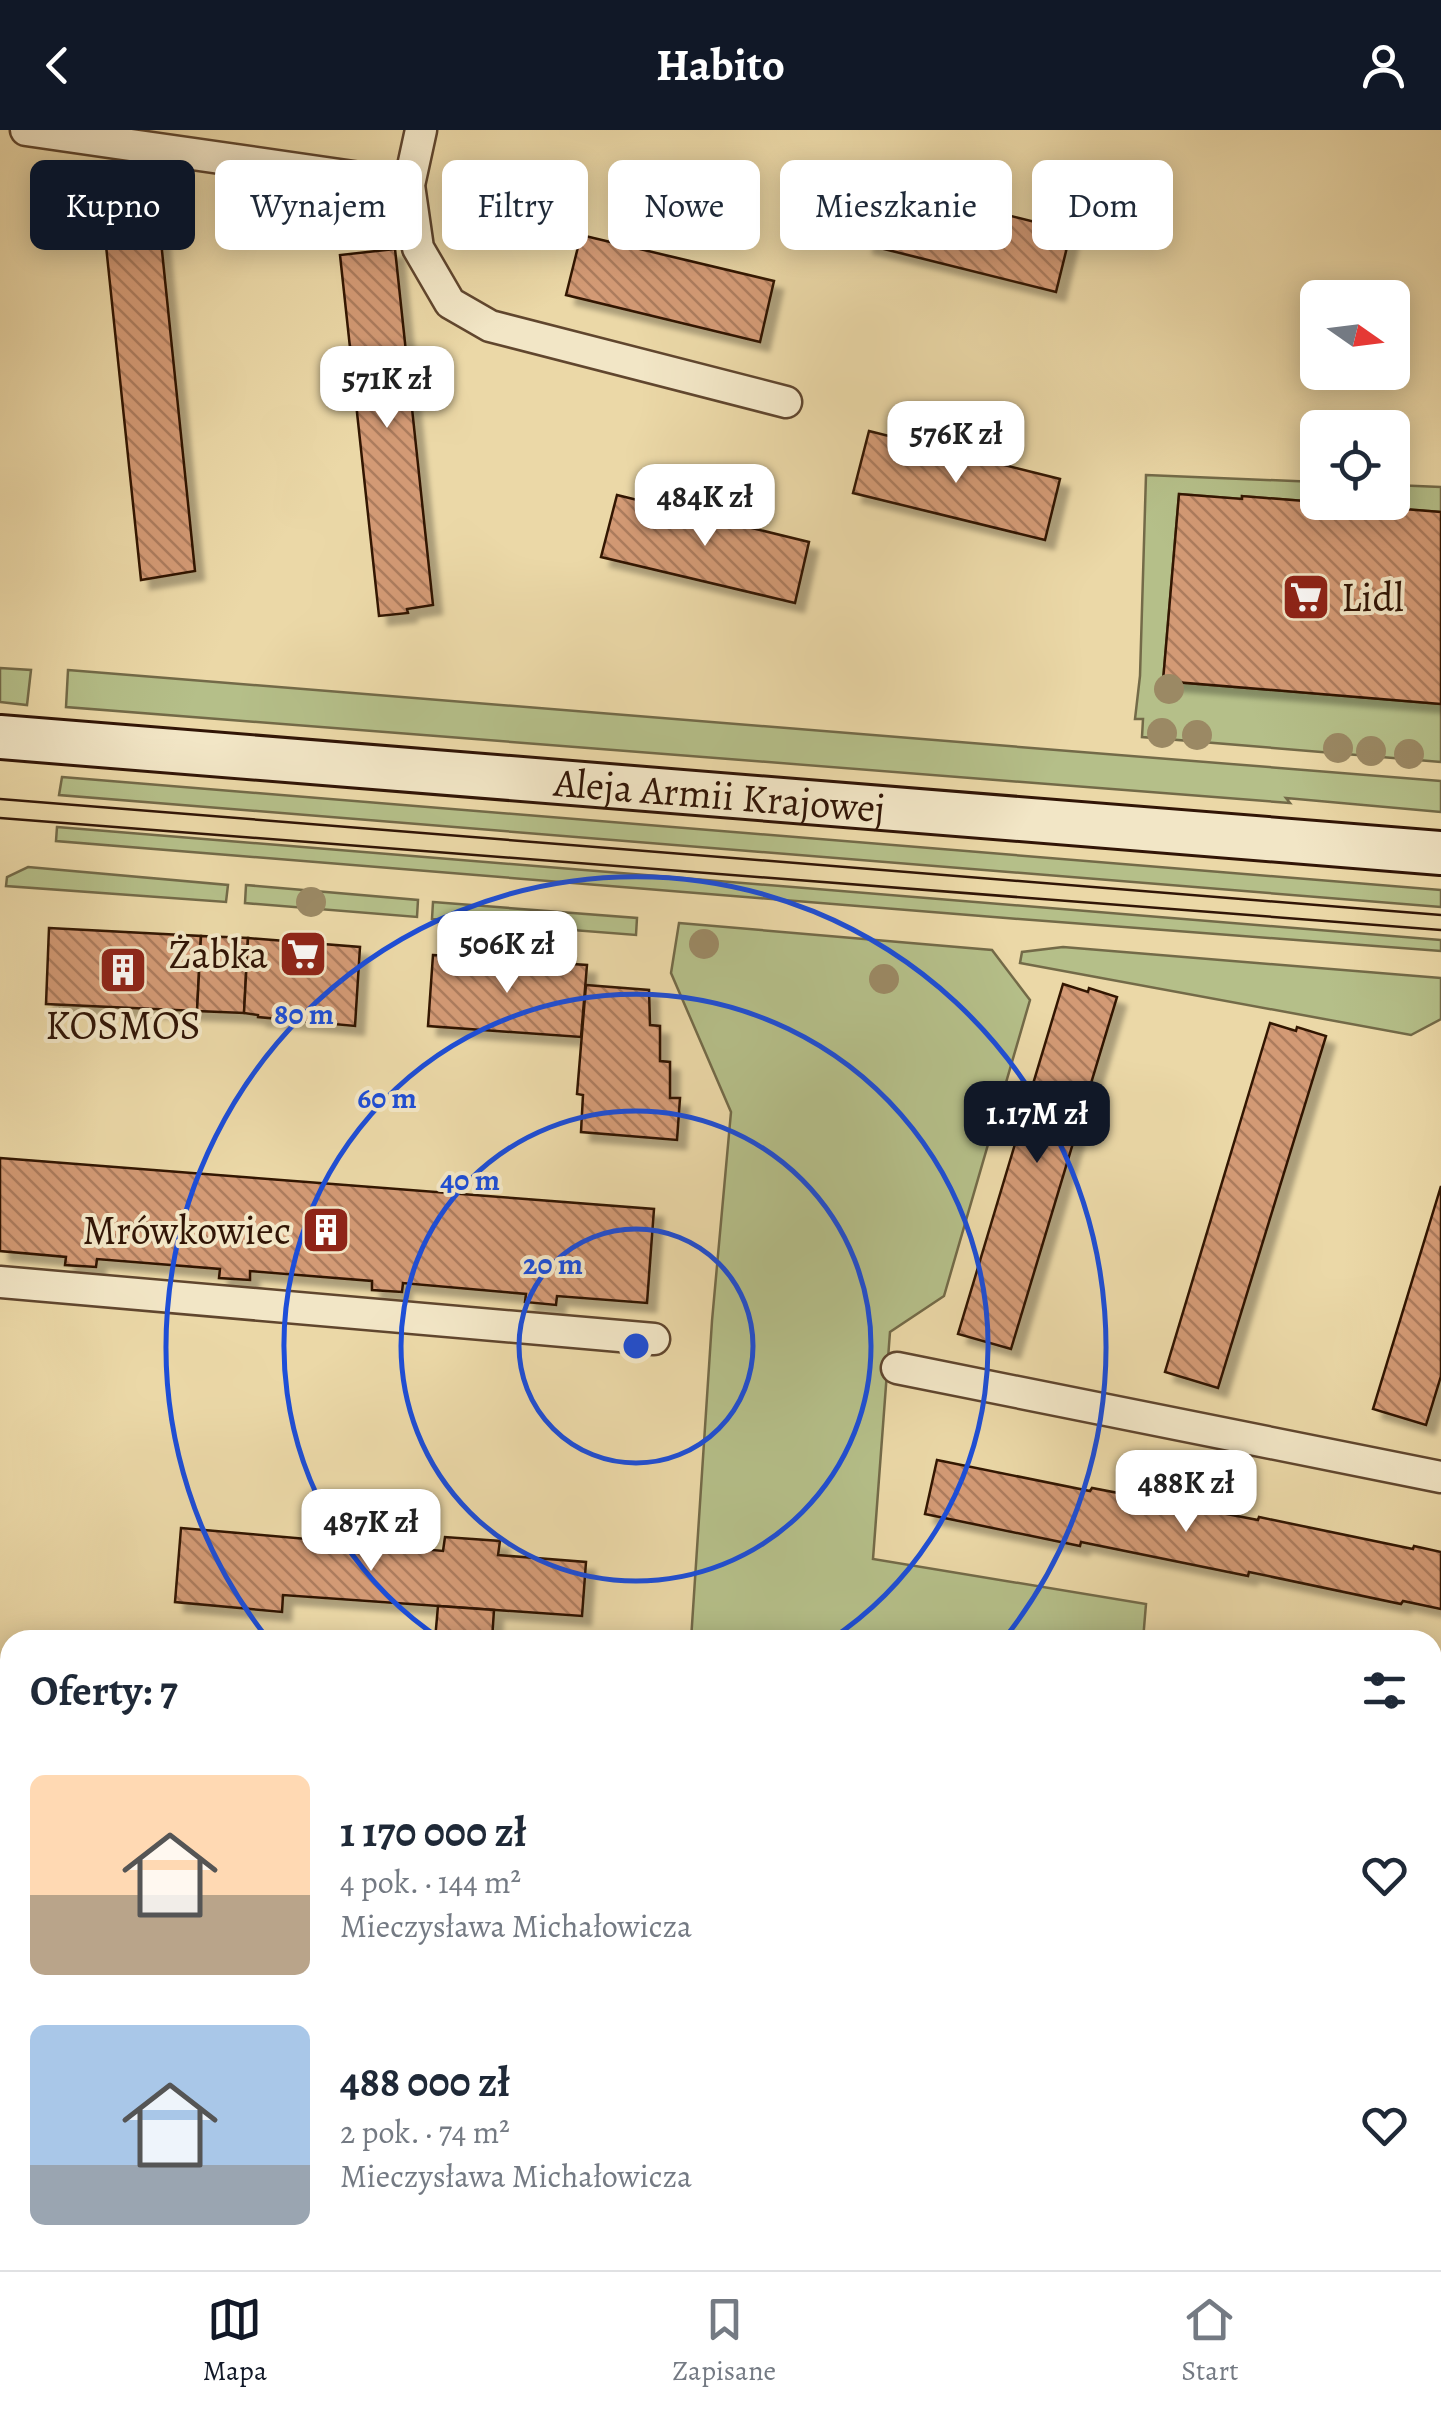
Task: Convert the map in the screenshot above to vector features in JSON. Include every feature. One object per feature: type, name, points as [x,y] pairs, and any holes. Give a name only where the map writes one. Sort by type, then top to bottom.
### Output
[{"type":"main road","name":"Aleja Armii Krajowej","points":[[0,737],[1441,852]]},
{"type":"street","points":[[26,130],[235,160]]},
{"type":"street","points":[[414,160],[421,130]]},
{"type":"street","points":[[419,250],[450,303],[490,326],[786,402]]},
{"type":"street","points":[[0,1282],[654,1339]]},
{"type":"street","points":[[897,1368],[1441,1477]]},
{"type":"green space","points":[[1146,475],[1300,481],[1300,501],[1179,494],[1163,681],[1441,704],[1441,762],[1142,737],[1143,719],[1135,719],[1140,676]]},
{"type":"green space","points":[[1410,486],[1441,487],[1441,512],[1410,510]]},
{"type":"green space","points":[[0,668],[31,670],[27,705],[0,702]]},
{"type":"green space","points":[[68,670],[1441,781],[1441,812],[66,707]]},
{"type":"green space","points":[[62,777],[1441,890],[1441,907],[59,795]]},
{"type":"green space","points":[[57,827],[1441,940],[1441,951],[56,841]]},
{"type":"green space","points":[[28,867],[228,885],[226,902],[6,886],[7,877]]},
{"type":"green space","points":[[246,885],[418,900],[417,917],[245,903]]},
{"type":"green space","points":[[433,902],[637,918],[636,935],[432,919]]},
{"type":"green space","points":[[679,923],[992,950],[1030,1000],[944,1296],[890,1332],[873,1559],[1146,1604],[1144,1630],[692,1630],[712,1321],[731,1112],[671,973]]},
{"type":"green space","points":[[1063,947],[1441,978],[1441,1019],[1411,1035],[1020,963],[1022,952]]},
{"type":"building","points":[[1012,216],[1032,221],[1032,250],[1066,250],[1056,292],[888,250],[1012,250]]},
{"type":"building","points":[[588,237],[608,241],[608,250],[644,250],[774,281],[760,342],[566,295],[577,250],[588,250]]},
{"type":"building","points":[[106,250],[162,250],[195,571],[141,580]]},
{"type":"building","points":[[395,250],[433,605],[407,609],[408,613],[379,616],[340,255]]},
{"type":"building","points":[[869,431],[1060,479],[1045,540],[853,493]]},
{"type":"building","name":"Lidl","points":[[1179,494],[1300,501],[1300,520],[1410,520],[1410,510],[1441,512],[1441,704],[1163,681]]},
{"type":"building","points":[[617,495],[809,542],[795,603],[601,557]]},
{"type":"building","name":"KOSMOS","points":[[49,928],[201,936],[197,1011],[46,1004]]},
{"type":"building","points":[[201,936],[248,938],[244,1013],[197,1011]]},
{"type":"building","points":[[248,938],[360,947],[355,1026],[244,1013]]},
{"type":"building","points":[[433,955],[587,965],[581,1037],[428,1026]]},
{"type":"building","points":[[1063,984],[1117,997],[1011,1349],[958,1334]]},
{"type":"building","points":[[586,985],[649,990],[650,1025],[660,1026],[660,1061],[670,1062],[670,1098],[680,1098],[677,1140],[581,1132],[583,1095],[577,1094]]},
{"type":"building","points":[[1270,1023],[1326,1036],[1218,1388],[1165,1372]]},
{"type":"building","name":"Mrówkowiec","points":[[0,1158],[654,1209],[647,1303],[557,1296],[556,1305],[525,1302],[526,1294],[403,1283],[402,1292],[372,1290],[372,1281],[250,1271],[250,1280],[219,1278],[220,1269],[97,1259],[96,1267],[65,1265],[66,1257],[0,1251]]},
{"type":"building","points":[[1441,1186],[1441,1376],[1426,1425],[1373,1409]]},
{"type":"building","points":[[937,1460],[1090,1491],[1092,1488],[1258,1520],[1259,1517],[1441,1552],[1441,1609],[1081,1542],[1080,1546],[925,1514]]},
{"type":"building","points":[[181,1528],[443,1551],[445,1537],[500,1541],[498,1555],[586,1562],[582,1616],[283,1595],[282,1612],[175,1602]]},
{"type":"building","points":[[438,1606],[494,1610],[493,1630],[436,1630]]},
{"type":"tram line","points":[[0,799],[1441,915]]},
{"type":"tram line","points":[[0,818],[1441,930]]},
{"type":"place","name":"Lidl","points":[[1306,597]]},
{"type":"place","name":"Żabka","points":[[303,954]]},
{"type":"place","name":"KOSMOS","points":[[123,970]]},
{"type":"place","name":"Mrówkowiec","points":[[326,1230]]}]
